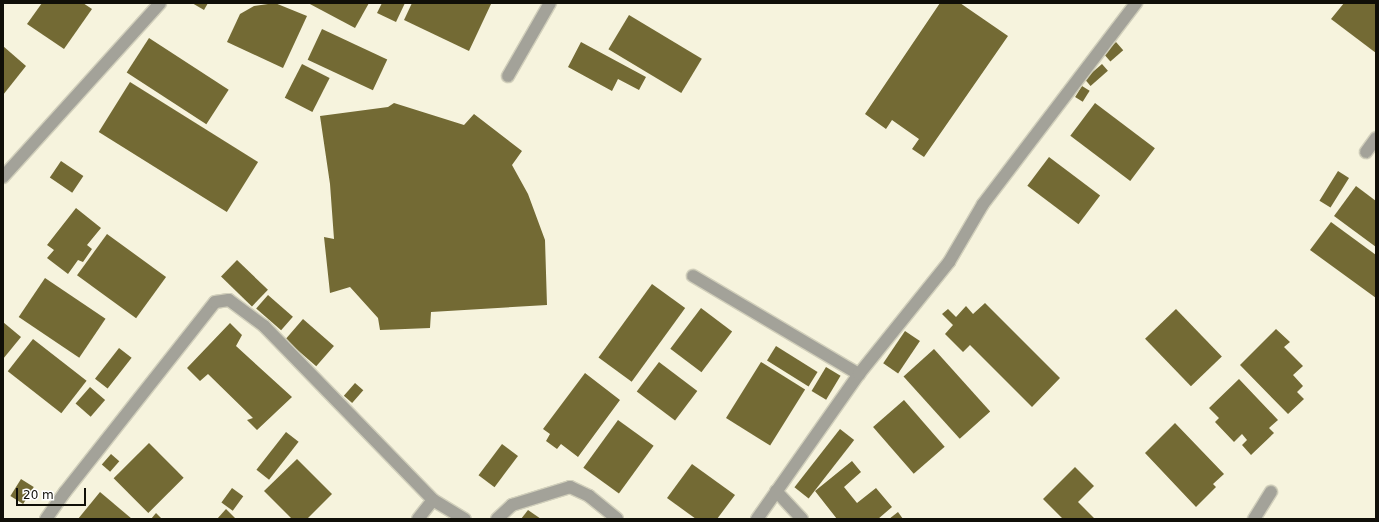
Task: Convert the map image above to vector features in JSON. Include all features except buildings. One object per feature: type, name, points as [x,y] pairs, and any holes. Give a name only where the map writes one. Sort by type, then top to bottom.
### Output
[{"type":"street","points":[[3,177],[160,3]]},
{"type":"street","points":[[508,76],[550,3]]},
{"type":"street","points":[[757,519],[859,374],[949,262],[987,198],[1136,3]]},
{"type":"street","points":[[1366,152],[1376,138]]},
{"type":"street","points":[[693,276],[859,374]]},
{"type":"street","points":[[46,519],[65,492],[215,302],[229,300],[264,326],[434,500],[466,519]]},
{"type":"street","points":[[497,519],[512,505],[570,487],[589,496],[617,519]]},
{"type":"street","points":[[776,491],[802,519]]},
{"type":"street","points":[[1254,519],[1271,492]]},
{"type":"street","points":[[418,519],[434,500]]}]
